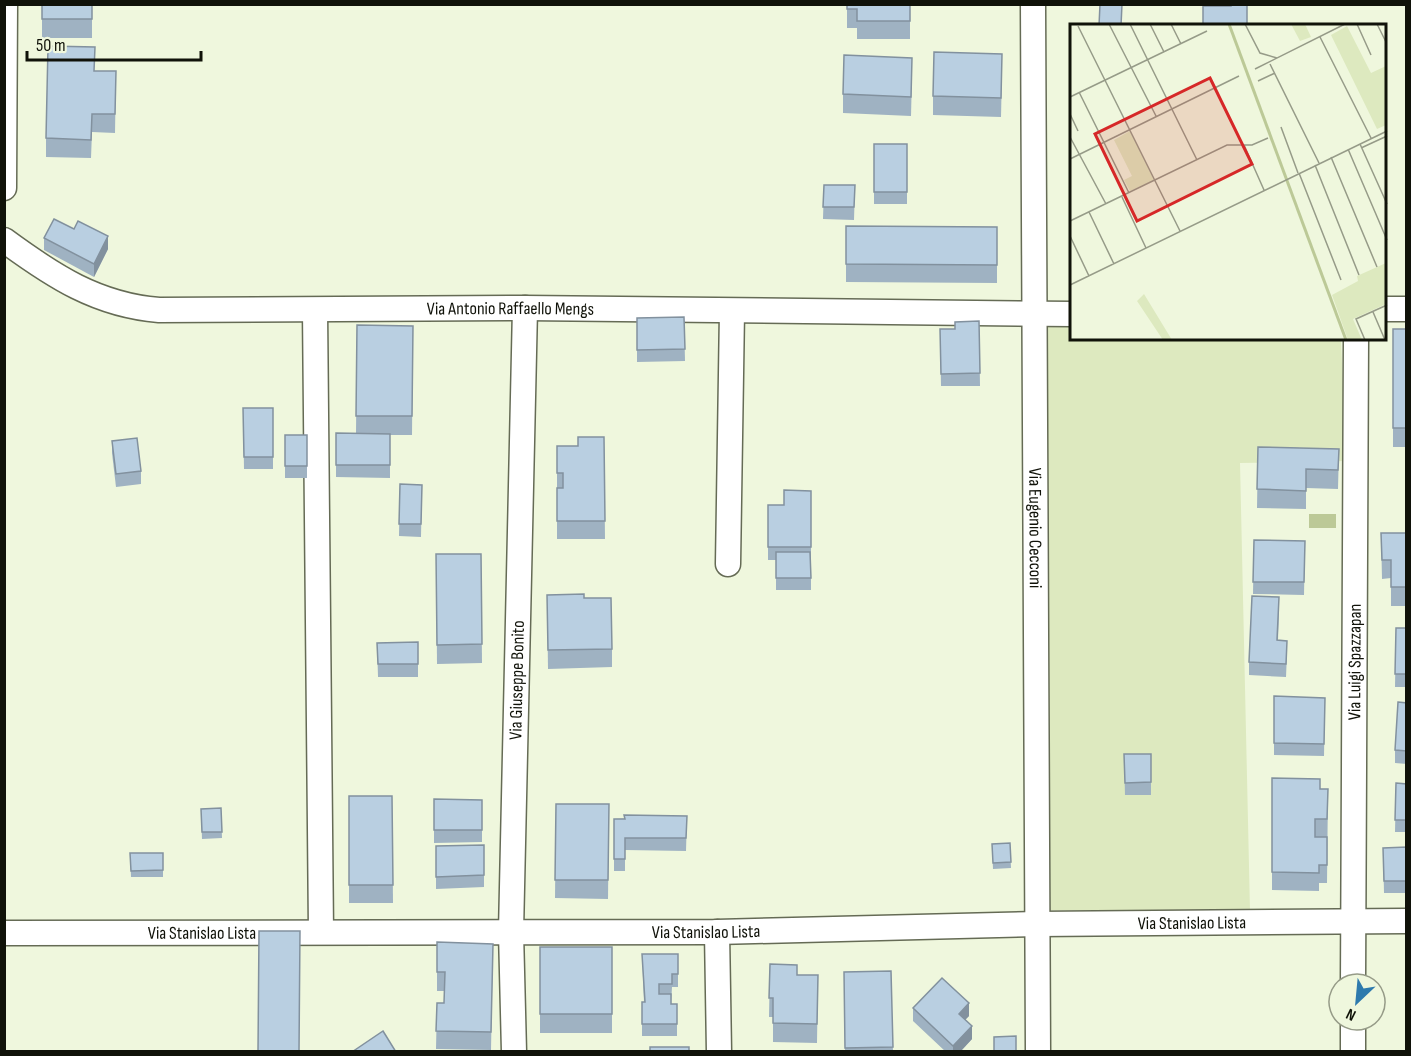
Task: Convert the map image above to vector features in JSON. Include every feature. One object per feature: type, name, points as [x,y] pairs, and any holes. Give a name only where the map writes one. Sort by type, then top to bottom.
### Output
[{"type":"street","points":[[4,188],[5,4]]},
{"type":"street","name":"Via Eugenio Cecconi","points":[[1033,4],[1038,1052]]},
{"type":"street","name":"Via Antonio Raffaello Mengs","points":[[4,240],[59,279],[89,294],[121,305],[159,310],[525,308],[1070,314]]},
{"type":"street","name":"Via Giuseppe Bonito","points":[[514,1052],[511,932],[525,308]]},
{"type":"street","points":[[1387,309],[1407,309]]},
{"type":"street","points":[[315,310],[321,932]]},
{"type":"street","points":[[728,564],[732,311]]},
{"type":"street","name":"Via Luigi Spazzapan","points":[[1353,972],[1356,340]]},
{"type":"street","name":"Via Stanislao Lista","points":[[4,933],[717,932],[1036,924],[1407,921]]},
{"type":"street","points":[[717,932],[719,1052]]},
{"type":"street","points":[[1353,1032],[1353,1052]]},
{"type":"shaded area","points":[[1046,323],[1070,323],[1070,340],[1341,340],[1346,461],[1240,463],[1250,911],[1045,910]]},
{"type":"shaded area","points":[[1309,514],[1336,514],[1336,528],[1309,528]]},
{"type":"building","points":[[42,4],[92,4],[92,19],[42,19]]},
{"type":"building","points":[[847,4],[910,4],[910,21],[857,21],[857,9],[847,9]]},
{"type":"building","points":[[1100,4],[1122,4],[1121,24],[1099,24]]},
{"type":"building","points":[[1231,4],[1247,4],[1247,24],[1203,24],[1203,6],[1231,6]]},
{"type":"building","points":[[48,46],[95,47],[94,71],[116,71],[115,114],[92,114],[91,140],[46,138]]},
{"type":"building","points":[[934,52],[1002,54],[1001,98],[933,96]]},
{"type":"building","points":[[844,55],[912,58],[911,97],[843,94]]},
{"type":"building","points":[[874,144],[907,144],[907,192],[874,192]]},
{"type":"building","points":[[824,185],[855,185],[854,207],[823,207]]},
{"type":"building","points":[[54,219],[74,229],[78,221],[108,236],[94,264],[44,238]]},
{"type":"building","points":[[846,226],[997,227],[997,265],[846,264]]},
{"type":"building","points":[[684,317],[685,349],[637,350],[637,318]]},
{"type":"building","points":[[979,321],[980,373],[941,374],[940,329],[955,329],[955,322]]},
{"type":"building","points":[[357,325],[413,326],[412,416],[356,416]]},
{"type":"building","points":[[1393,329],[1407,329],[1407,428],[1393,428]]},
{"type":"building","points":[[243,408],[273,408],[273,457],[244,457]]},
{"type":"building","points":[[336,433],[390,434],[390,465],[336,465]]},
{"type":"building","points":[[285,435],[307,435],[307,466],[285,466]]},
{"type":"building","points":[[578,437],[604,437],[605,521],[557,521],[557,488],[563,488],[563,473],[557,473],[557,446],[578,446]]},
{"type":"building","points":[[137,438],[141,471],[116,474],[112,441]]},
{"type":"building","points":[[1258,447],[1339,449],[1338,470],[1306,469],[1306,491],[1257,489]]},
{"type":"building","points":[[400,484],[422,485],[421,524],[399,524]]},
{"type":"building","points":[[784,490],[811,491],[811,547],[768,547],[768,505],[784,505]]},
{"type":"building","points":[[1381,533],[1407,533],[1407,587],[1391,587],[1391,560],[1382,560]]},
{"type":"building","points":[[1254,540],[1305,541],[1304,582],[1253,582]]},
{"type":"building","points":[[776,552],[810,552],[811,578],[776,578]]},
{"type":"building","points":[[436,554],[481,554],[482,644],[437,645]]},
{"type":"building","points":[[584,594],[584,598],[611,598],[612,649],[548,650],[547,595]]},
{"type":"building","points":[[1252,596],[1279,597],[1277,640],[1287,641],[1286,664],[1249,662]]},
{"type":"building","points":[[1396,628],[1407,628],[1407,674],[1395,674]]},
{"type":"building","points":[[418,642],[418,664],[378,664],[377,643]]},
{"type":"building","points":[[1274,696],[1325,698],[1324,744],[1274,743]]},
{"type":"building","points":[[1398,702],[1407,703],[1407,751],[1395,750]]},
{"type":"building","points":[[1124,754],[1151,754],[1151,782],[1125,783]]},
{"type":"building","points":[[1272,778],[1320,779],[1320,789],[1328,789],[1327,819],[1315,819],[1315,837],[1327,837],[1327,865],[1319,865],[1319,873],[1272,872]]},
{"type":"building","points":[[1396,783],[1407,784],[1407,820],[1395,820]]},
{"type":"building","points":[[349,796],[392,796],[393,885],[349,885]]},
{"type":"building","points":[[434,799],[482,800],[482,830],[434,830]]},
{"type":"building","points":[[556,804],[609,804],[608,880],[555,880]]},
{"type":"building","points":[[221,808],[222,832],[202,832],[201,809]]},
{"type":"building","points":[[624,815],[687,816],[686,838],[625,838],[625,859],[614,859],[614,819],[625,819]]},
{"type":"building","points":[[1010,843],[1011,862],[993,863],[992,844]]},
{"type":"building","points":[[484,845],[484,875],[436,877],[436,846]]},
{"type":"building","points":[[1407,847],[1407,881],[1384,881],[1383,848]]},
{"type":"building","points":[[130,853],[163,853],[163,870],[131,871]]},
{"type":"building","points":[[259,931],[300,931],[299,1052],[258,1052]]},
{"type":"building","points":[[437,942],[493,944],[491,1032],[436,1031],[437,1003],[444,1003],[445,972],[437,972]]},
{"type":"building","points":[[540,947],[612,947],[612,1014],[540,1014]]},
{"type":"building","points":[[642,954],[678,954],[678,974],[672,974],[672,984],[659,984],[659,994],[671,994],[671,1004],[677,1004],[677,1024],[642,1024],[642,1002],[645,1002]]},
{"type":"building","points":[[770,964],[797,965],[797,975],[818,975],[817,1024],[773,1023],[773,998],[769,998]]},
{"type":"building","points":[[891,971],[893,1047],[845,1048],[844,972]]},
{"type":"building","points":[[942,978],[969,1003],[959,1014],[972,1026],[953,1046],[913,1008]]},
{"type":"building","points":[[383,1031],[396,1052],[352,1052]]},
{"type":"building","points":[[1016,1036],[1016,1052],[994,1052],[994,1037]]},
{"type":"building","points":[[650,1047],[689,1047],[689,1052],[650,1052]]}]
